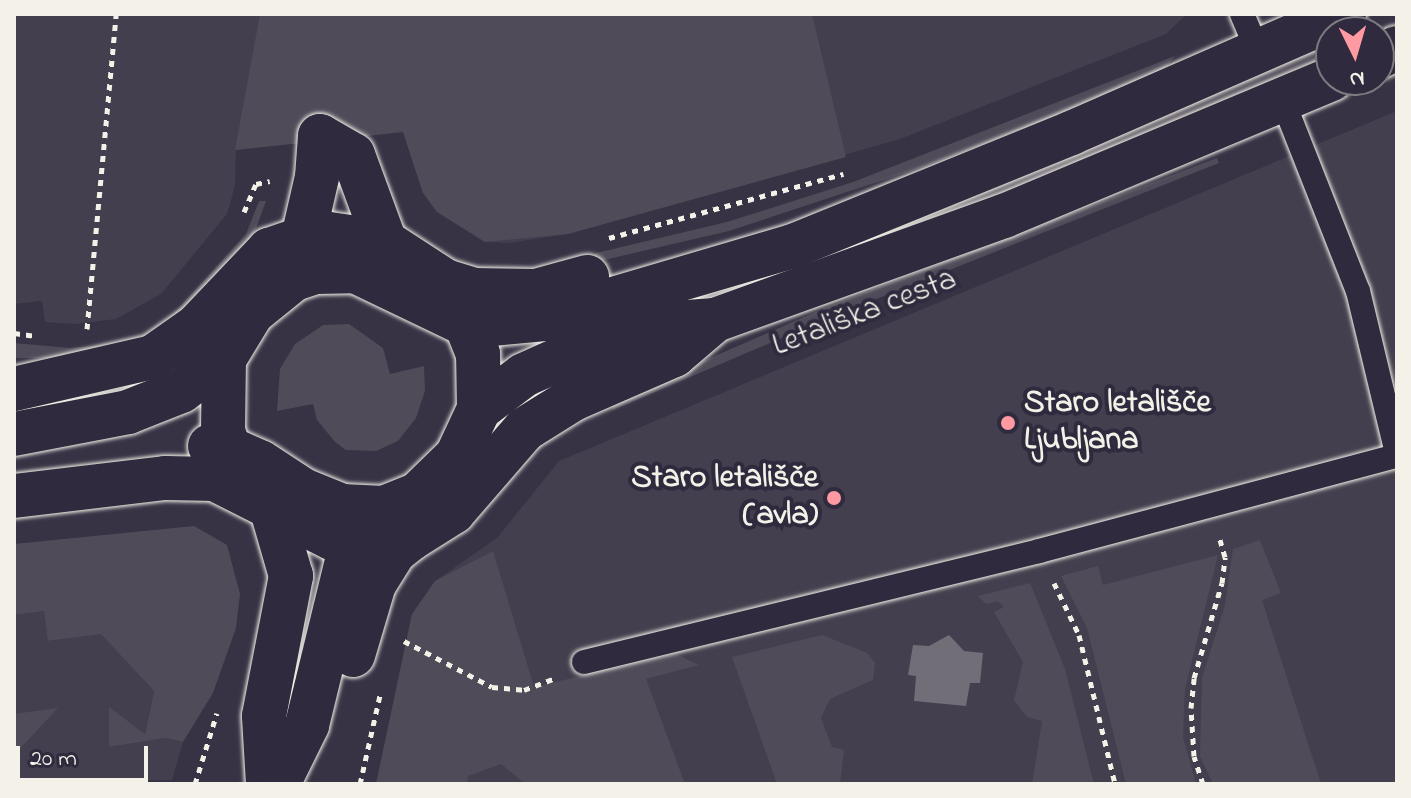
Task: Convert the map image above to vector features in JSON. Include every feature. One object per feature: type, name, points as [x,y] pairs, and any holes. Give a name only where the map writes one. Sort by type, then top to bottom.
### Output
[{"type":"main road","name":"Letališka cesta","points":[[470,326],[545,319],[793,246],[907,196],[1259,54],[1344,14]]},
{"type":"main road","name":"Letališka cesta","points":[[479,409],[524,375],[560,359],[660,324],[715,320],[1004,216],[1315,86]]},
{"type":"main road","points":[[14,434],[128,412],[181,391],[224,359],[252,313],[320,136],[353,155],[385,242]]},
{"type":"main road","name":"Letališka cesta","points":[[277,246],[329,234],[385,242],[445,281],[474,290],[536,291],[907,196]]},
{"type":"main road","points":[[277,246],[316,272],[355,271],[470,326]]},
{"type":"main road","points":[[14,389],[153,357],[188,334],[277,246]]},
{"type":"main road","name":"Letališka cesta","points":[[397,523],[417,495],[441,476],[457,456],[479,409],[481,369],[470,326],[445,281]]},
{"type":"main road","name":"Letališka cesta","points":[[226,447],[320,498],[397,523],[453,512],[525,429],[573,399],[674,355],[715,320]]},
{"type":"main road","points":[[224,359],[220,392],[226,447],[258,501],[291,576],[264,716],[268,784]]},
{"type":"main road","points":[[14,470],[162,449],[226,447]]},
{"type":"main road","points":[[14,496],[195,477],[215,479],[316,533],[356,543],[397,523]]},
{"type":"main road","points":[[286,784],[336,732],[363,610],[386,563],[397,523]]},
{"type":"main road","points":[[278,784],[307,725],[334,603],[356,543]]},
{"type":"lane","points":[[1242,14],[1259,54]]},
{"type":"lane","points":[[584,662],[1039,551],[1397,455],[1358,291],[1283,101]]},
{"type":"path","points":[[98,336],[86,338],[116,14]]},
{"type":"path","points":[[606,239],[851,171]]},
{"type":"path","points":[[265,181],[253,188],[277,246]]},
{"type":"path","points":[[14,333],[40,336]]},
{"type":"path","points":[[1203,784],[1192,739],[1194,678],[1216,610],[1225,557],[1211,504]]},
{"type":"path","points":[[1039,551],[1079,635],[1115,784]]},
{"type":"path","points":[[393,634],[492,687],[524,690],[584,662]]},
{"type":"path","points":[[360,784],[384,677]]},
{"type":"shaded area","points":[[14,14],[1187,14],[1166,34],[900,139],[568,234],[509,243],[485,242],[437,212],[423,193],[403,132],[236,150],[235,186],[227,214],[161,294],[116,319],[75,324],[45,322],[42,301],[14,304]]},
{"type":"shaded area","points":[[260,14],[812,14],[846,157],[568,234],[485,242],[437,212],[423,193],[403,132],[235,150]]},
{"type":"shaded area","points":[[1315,50],[1315,61],[1043,179],[670,309],[668,297],[1038,169]]},
{"type":"shaded area","points":[[1175,56],[1165,68],[1102,98],[917,169],[729,231],[591,263],[596,253],[727,222],[853,182]]},
{"type":"shaded area","points":[[1397,111],[1397,784],[376,784],[412,614],[435,581],[497,538],[559,461]]},
{"type":"shaded area","points":[[1217,158],[1219,163],[831,317],[613,410],[610,402],[827,307]]},
{"type":"shaded area","points":[[259,201],[266,201],[253,237],[191,309],[168,320],[246,234]]},
{"type":"shaded area","points":[[349,324],[383,348],[390,374],[424,366],[425,391],[416,418],[398,441],[376,451],[346,450],[335,442],[317,420],[313,404],[277,411],[280,369],[295,344],[323,325]]},
{"type":"shaded area","points":[[14,343],[70,348],[116,344],[82,358],[14,358]]},
{"type":"shaded area","points":[[194,526],[227,545],[240,594],[236,628],[213,693],[183,742],[166,738],[109,747],[109,707],[145,734],[154,691],[101,634],[48,641],[44,611],[14,615],[14,544]]},
{"type":"shaded area","points":[[1260,540],[1281,593],[1262,600],[1321,784],[1213,784],[1200,756],[1202,678],[1225,605],[1233,549]]},
{"type":"shaded area","points":[[493,551],[534,687],[676,654],[699,665],[646,679],[685,784],[525,784],[501,764],[468,776],[467,784],[376,784],[412,614],[435,581]]},
{"type":"shaded area","points":[[1218,555],[1185,689],[1183,737],[1196,784],[1126,784],[1087,628],[1061,576],[1098,566],[1103,585]]},
{"type":"shaded area","points":[[1030,583],[1065,669],[1094,784],[1032,784],[1042,721],[1027,717],[1014,700],[1023,662],[994,612],[1004,607],[998,601],[986,604],[978,596]]},
{"type":"shaded area","points":[[44,611],[49,641],[101,633],[154,691],[145,734],[109,708],[109,747],[166,738],[183,742],[172,780],[14,784],[14,615]]},
{"type":"shaded area","points":[[822,635],[867,653],[875,663],[873,680],[830,699],[821,718],[832,747],[844,750],[840,784],[777,784],[732,657]]},
{"type":"shaded area","points":[[949,635],[964,651],[983,653],[980,683],[970,683],[966,706],[914,701],[916,676],[908,675],[913,645],[929,646]]},
{"type":"shaded area","points":[[58,708],[14,755],[14,714]]},
{"type":"place","name":"Staro letališče Ljubljana","points":[[1008,423]]},
{"type":"place","name":"Staro letališče (avla)","points":[[834,498]]}]
